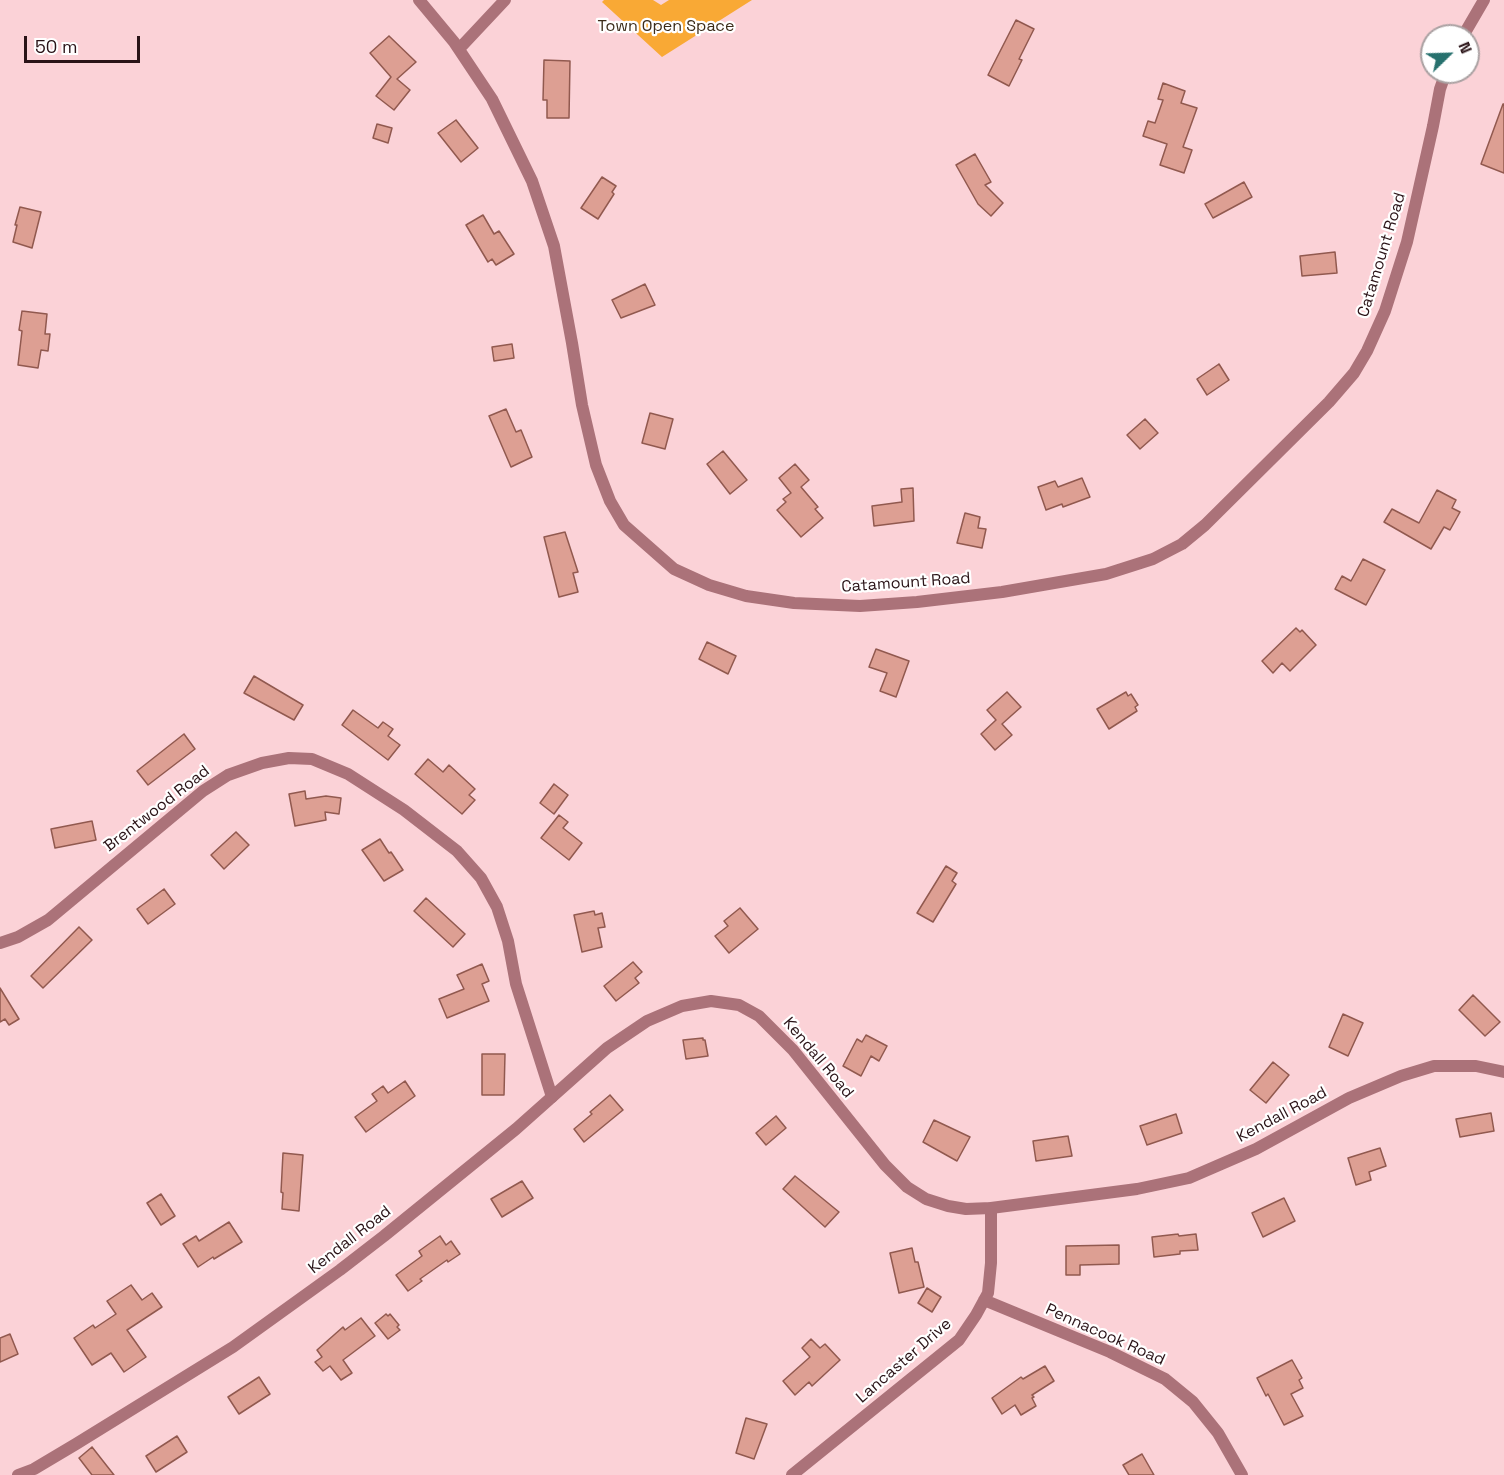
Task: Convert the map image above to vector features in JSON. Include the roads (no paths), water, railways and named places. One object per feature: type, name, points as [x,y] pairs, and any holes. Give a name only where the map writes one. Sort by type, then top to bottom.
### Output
[{"type":"street","name":"Catamount Road","points":[[419,0],[459,49],[492,99],[532,181],[554,246],[582,405],[596,465],[610,501],[624,525],[674,569],[709,585],[746,596],[794,603],[860,606],[916,603],[1002,592],[1106,574],[1153,559],[1182,544],[1205,525],[1329,402],[1354,373],[1367,351],[1385,310],[1407,242],[1442,84]]},
{"type":"street","points":[[459,49],[505,0]]},
{"type":"street","points":[[1470,24],[1484,0]]},
{"type":"street","name":"Brentwood Road","points":[[0,944],[48,920],[194,798],[228,775],[262,763],[289,758],[312,759],[348,774],[404,810],[457,851],[481,878],[497,907],[508,941],[516,984],[552,1097]]},
{"type":"street","name":"Kendall Road","points":[[18,1475],[76,1444],[233,1347],[362,1253],[516,1129],[607,1048],[647,1021],[682,1006],[711,1001],[739,1005],[759,1016],[812,1071],[885,1166],[907,1187],[926,1199],[966,1209],[991,1209],[1137,1189],[1189,1178],[1256,1149],[1349,1098],[1401,1076],[1434,1066],[1476,1066],[1504,1072]]},
{"type":"street","name":"Lancaster Drive","points":[[792,1475],[959,1340],[988,1293],[991,1263],[991,1209]]},
{"type":"street","name":"Pennacook Road","points":[[984,1300],[1110,1353],[1165,1379],[1193,1402],[1218,1433],[1242,1475]]},
{"type":"park label","name":"Town Open Space","points":[[666,27]]}]
